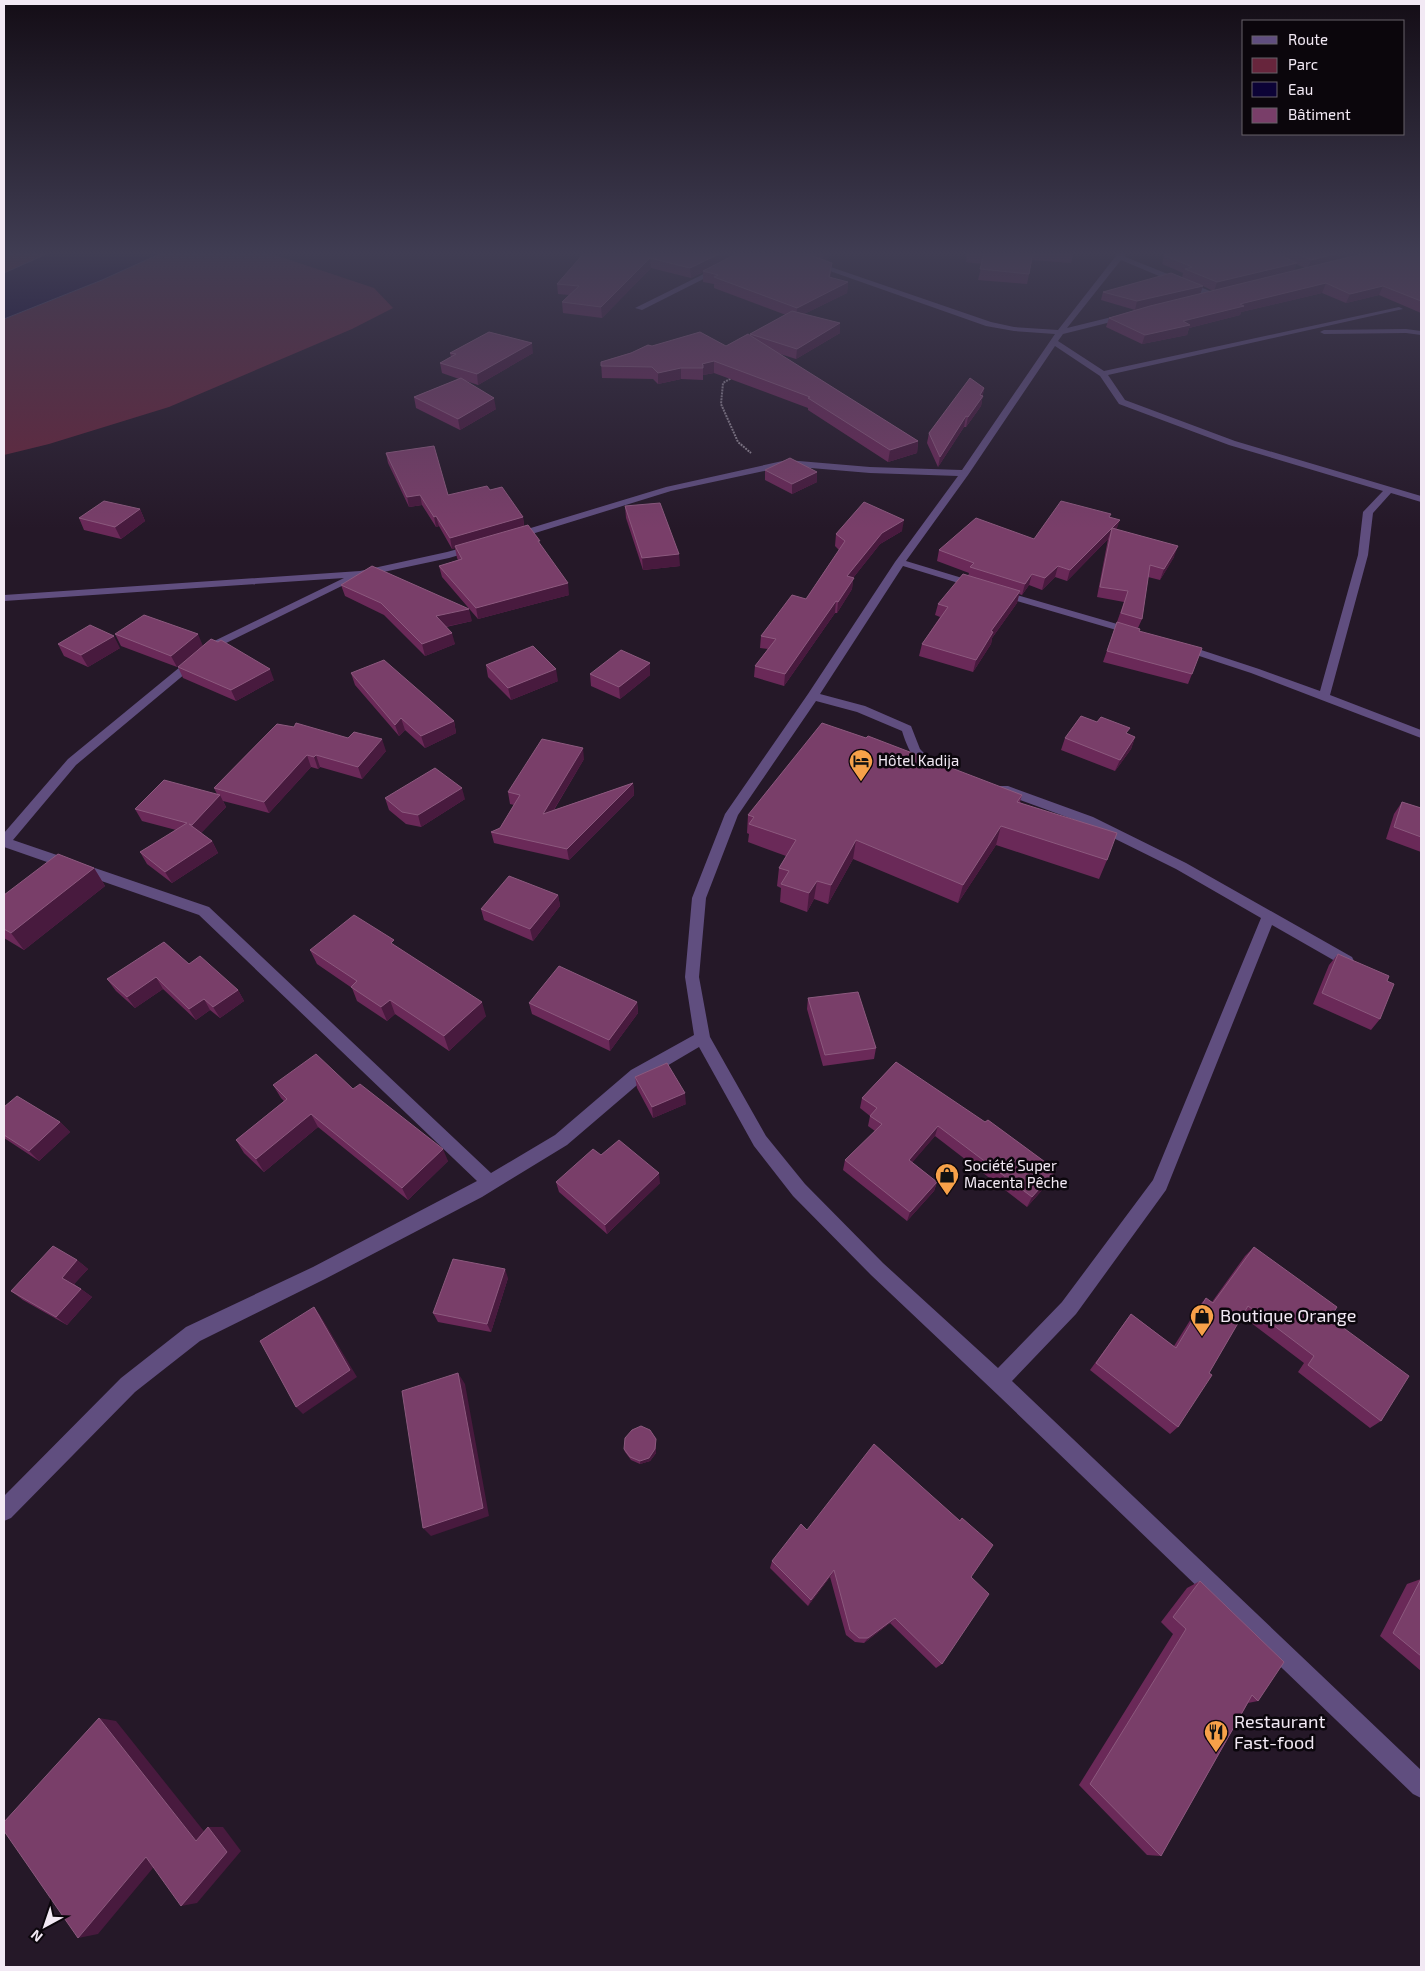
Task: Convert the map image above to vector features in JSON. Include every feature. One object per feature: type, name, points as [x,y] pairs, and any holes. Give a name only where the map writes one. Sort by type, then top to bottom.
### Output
[{"type":"street","points":[[1052,344],[965,474],[900,562],[813,696],[732,814],[700,898],[692,976],[702,1038],[760,1141],[799,1190],[877,1269],[1421,1786]]},
{"type":"street","points":[[1066,344],[1103,374],[1122,402],[1232,443],[1421,499]]},
{"type":"street","points":[[1103,374],[1238,344]]},
{"type":"street","points":[[506,538],[669,489],[787,464],[965,474]]},
{"type":"street","points":[[1324,697],[1363,555],[1368,512],[1389,490]]},
{"type":"street","points":[[4,598],[360,574],[449,555],[487,544]]},
{"type":"street","points":[[900,562],[1148,636]]},
{"type":"street","points":[[360,574],[212,646],[72,762],[4,842],[204,911],[489,1182]]},
{"type":"street","points":[[1175,645],[1255,670],[1421,734]]},
{"type":"street","points":[[813,696],[861,709],[907,729],[914,751],[933,768],[942,770]]},
{"type":"street","points":[[987,782],[1088,820],[1181,866],[1347,961]]},
{"type":"street","points":[[998,1382],[1069,1308],[1160,1185],[1269,916]]},
{"type":"street","points":[[4,1511],[128,1385],[193,1334],[319,1273],[476,1191],[561,1140],[637,1075],[702,1038]]},
{"type":"path","points":[[736,375],[723,382],[720,404],[738,442],[769,467]]},
{"type":"green space","points":[[4,344],[317,344],[169,407],[49,444],[4,455]]},
{"type":"building","points":[[467,344],[530,344],[477,374],[440,363],[456,354],[450,353]]},
{"type":"building","points":[[659,344],[722,344],[726,346],[730,344],[764,344],[918,441],[890,450],[808,398],[810,397],[714,361],[702,364],[703,368],[681,368],[658,373],[652,367],[601,366],[601,362],[631,353],[648,345]]},
{"type":"building","points":[[781,344],[805,344],[797,349]]},
{"type":"building","points":[[461,378],[494,398],[458,419],[414,397]]},
{"type":"building","points":[[970,378],[984,388],[980,395],[983,396],[968,417],[966,416],[940,457],[929,433]]},
{"type":"building","points":[[434,446],[448,495],[487,486],[490,490],[502,487],[523,517],[450,538],[420,495],[407,497],[386,453]]},
{"type":"building","points":[[790,458],[817,472],[792,484],[765,470]]},
{"type":"building","points":[[104,501],[140,509],[115,527],[79,518]]},
{"type":"building","points":[[1061,501],[1111,514],[1109,517],[1120,520],[1070,570],[1058,566],[1045,578],[1032,574],[1025,584],[970,567],[974,563],[939,550],[976,518],[1034,539]]},
{"type":"building","points":[[864,502],[904,520],[882,533],[847,576],[854,578],[785,674],[755,666],[776,639],[761,636],[792,595],[806,599],[845,541],[836,534]]},
{"type":"building","points":[[660,503],[679,554],[642,558],[625,506]]},
{"type":"building","points":[[528,525],[568,583],[476,608],[439,566],[462,559],[455,546]]},
{"type":"building","points":[[1112,528],[1178,546],[1164,569],[1150,565],[1142,619],[1121,613],[1128,591],[1100,587]]},
{"type":"building","points":[[372,566],[469,609],[436,616],[452,633],[422,644],[381,603],[341,585]]},
{"type":"building","points":[[963,574],[1020,591],[991,631],[993,632],[976,660],[922,644],[948,607],[938,604]]},
{"type":"building","points":[[144,615],[198,634],[171,656],[115,634]]},
{"type":"building","points":[[1117,622],[1140,629],[1139,631],[1202,648],[1192,674],[1107,651]]},
{"type":"building","points":[[90,625],[114,636],[81,655],[58,644]]},
{"type":"building","points":[[211,639],[218,642],[221,640],[270,669],[231,690],[178,667]]},
{"type":"building","points":[[533,646],[556,669],[508,688],[486,665]]},
{"type":"building","points":[[621,650],[650,663],[619,687],[590,674]]},
{"type":"building","points":[[384,660],[454,721],[421,736],[401,718],[395,725],[351,673]]},
{"type":"building","points":[[1081,716],[1097,722],[1101,717],[1130,728],[1126,733],[1135,737],[1120,760],[1065,738]]},
{"type":"building","points":[[296,723],[348,738],[354,732],[382,739],[358,767],[316,755],[314,757],[307,755],[264,802],[214,788],[277,724],[294,727]]},
{"type":"building","points":[[822,723],[866,738],[868,736],[1022,795],[1017,802],[1117,833],[1107,860],[1001,826],[963,885],[856,840],[831,885],[817,881],[809,893],[781,884],[789,871],[779,868],[796,840],[749,824],[754,817],[748,815]]},
{"type":"building","points":[[542,739],[583,748],[543,814],[633,783],[567,849],[491,832],[500,828],[520,795],[508,792]]},
{"type":"building","points":[[435,768],[462,788],[418,815],[402,812],[385,798]]},
{"type":"building","points":[[164,780],[220,795],[192,825],[189,824],[212,841],[165,872],[140,852],[187,823],[135,809]]},
{"type":"building","points":[[1402,802],[1421,808],[1421,837],[1394,827]]},
{"type":"building","points":[[58,854],[94,868],[11,933],[4,929],[4,895]]},
{"type":"building","points":[[509,876],[558,895],[530,929],[481,909]]},
{"type":"building","points":[[354,915],[394,940],[391,943],[482,1002],[444,1036],[390,1000],[381,1007],[351,987],[357,981],[310,950]]},
{"type":"building","points":[[164,942],[189,964],[200,956],[238,990],[213,1007],[204,999],[189,1009],[156,977],[127,997],[107,979]]},
{"type":"building","points":[[1338,954],[1389,976],[1387,981],[1394,984],[1380,1019],[1322,993]]},
{"type":"building","points":[[559,966],[637,1002],[609,1040],[529,1003]]},
{"type":"building","points":[[858,992],[876,1048],[825,1055],[808,998]]},
{"type":"building","points":[[316,1054],[353,1089],[360,1084],[443,1149],[402,1188],[311,1114],[256,1159],[236,1140],[287,1099],[273,1085]]},
{"type":"building","points":[[896,1062],[985,1122],[988,1120],[1056,1170],[1032,1197],[938,1126],[909,1160],[937,1182],[910,1212],[845,1160],[882,1124],[870,1116],[877,1108],[862,1098]]},
{"type":"building","points":[[667,1063],[685,1093],[652,1107],[635,1077]]},
{"type":"building","points":[[17,1096],[60,1122],[29,1151],[4,1135],[4,1107]]},
{"type":"building","points":[[619,1140],[659,1173],[605,1225],[556,1182],[593,1149],[601,1155]]},
{"type":"building","points":[[53,1246],[77,1260],[62,1278],[81,1289],[56,1317],[11,1291]]},
{"type":"building","points":[[1254,1247],[1337,1307],[1330,1318],[1409,1376],[1381,1421],[1308,1365],[1314,1356],[1248,1306],[1209,1373],[1212,1375],[1178,1427],[1096,1363],[1131,1314],[1176,1348],[1206,1298],[1213,1303]]},
{"type":"building","points":[[453,1259],[505,1269],[487,1324],[433,1313]]},
{"type":"building","points":[[314,1307],[350,1370],[296,1407],[260,1341]]},
{"type":"building","points":[[458,1373],[483,1508],[423,1528],[402,1391]]},
{"type":"building","points":[[641,1426],[650,1430],[656,1439],[655,1449],[649,1458],[640,1461],[630,1457],[624,1449],[625,1438],[632,1430]]},
{"type":"building","points":[[874,1444],[960,1521],[962,1518],[993,1545],[971,1577],[989,1594],[942,1664],[895,1618],[868,1638],[859,1638],[850,1630],[834,1570],[811,1600],[772,1561],[801,1524],[807,1530]]},
{"type":"building","points":[[1421,1579],[1421,1656],[1393,1633]]},
{"type":"building","points":[[1200,1581],[1284,1662],[1258,1701],[1252,1695],[1161,1856],[1090,1784],[1186,1629],[1173,1617]]},
{"type":"building","points":[[99,1718],[196,1841],[208,1827],[227,1852],[181,1906],[146,1857],[78,1938],[4,1831],[4,1822]]},
{"type":"place","name":"Hôtel Kadija","points":[[861,782]]},
{"type":"place","name":"Société Super Macenta Pêche","points":[[947,1196]]},
{"type":"place","name":"Boutique Orange","points":[[1202,1337]]},
{"type":"place","name":"Restaurant Fast-food","points":[[1216,1753]]}]
